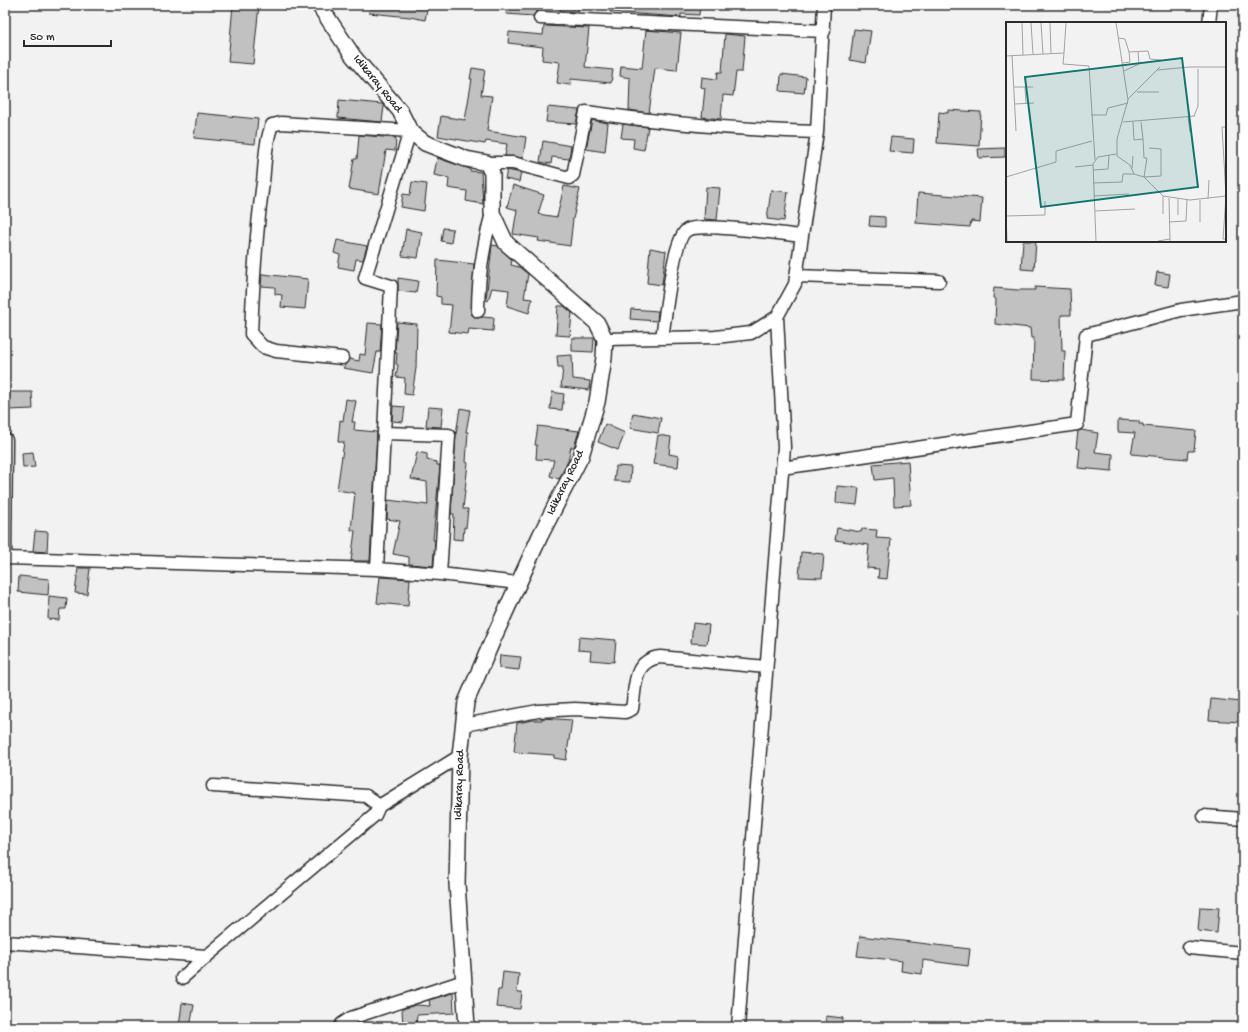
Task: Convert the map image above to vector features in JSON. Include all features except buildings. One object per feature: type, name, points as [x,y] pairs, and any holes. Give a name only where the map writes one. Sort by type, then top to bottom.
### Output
[{"type":"street","name":"Idikaray Road","points":[[319,5],[353,56],[400,111],[410,131],[425,143],[466,159],[487,163],[492,173],[492,213],[506,243],[597,323],[604,339],[604,358],[597,402],[581,456],[518,584],[466,702],[460,756],[457,884],[467,1027]]},
{"type":"street","points":[[604,339],[715,337],[751,333],[777,317],[795,284],[817,132],[824,31],[824,5]]},
{"type":"street","points":[[1209,22],[1211,5]]},
{"type":"street","points":[[540,18],[824,31]]},
{"type":"street","points":[[487,163],[513,163],[569,178],[573,175],[586,112],[660,122],[749,130],[817,132]]},
{"type":"street","points":[[342,358],[276,351],[263,347],[251,334],[255,245],[272,125],[281,123],[410,131],[365,278],[391,286],[377,569]]},
{"type":"street","points":[[478,311],[478,279],[485,238],[492,213]]},
{"type":"street","points":[[662,338],[675,252],[680,237],[686,230],[699,228],[748,230],[802,236]]},
{"type":"street","points":[[796,276],[939,281]]},
{"type":"street","points":[[782,468],[1077,424],[1086,335],[1181,310],[1243,301]]},
{"type":"street","points":[[738,1027],[784,447],[777,317]]},
{"type":"street","points":[[384,433],[449,435],[440,574]]},
{"type":"street","points":[[6,440],[5,559],[377,569],[440,574],[518,584]]},
{"type":"street","points":[[464,725],[538,711],[575,709],[625,712],[632,709],[639,668],[648,658],[660,657],[766,667]]},
{"type":"street","points":[[182,978],[375,815],[379,806],[460,756]]},
{"type":"street","points":[[213,786],[366,796],[379,806]]},
{"type":"street","points":[[1204,816],[1243,820]]},
{"type":"street","points":[[5,942],[207,956]]},
{"type":"street","points":[[1189,948],[1243,953]]},
{"type":"street","points":[[342,1027],[342,1024],[351,1018],[464,981]]}]
